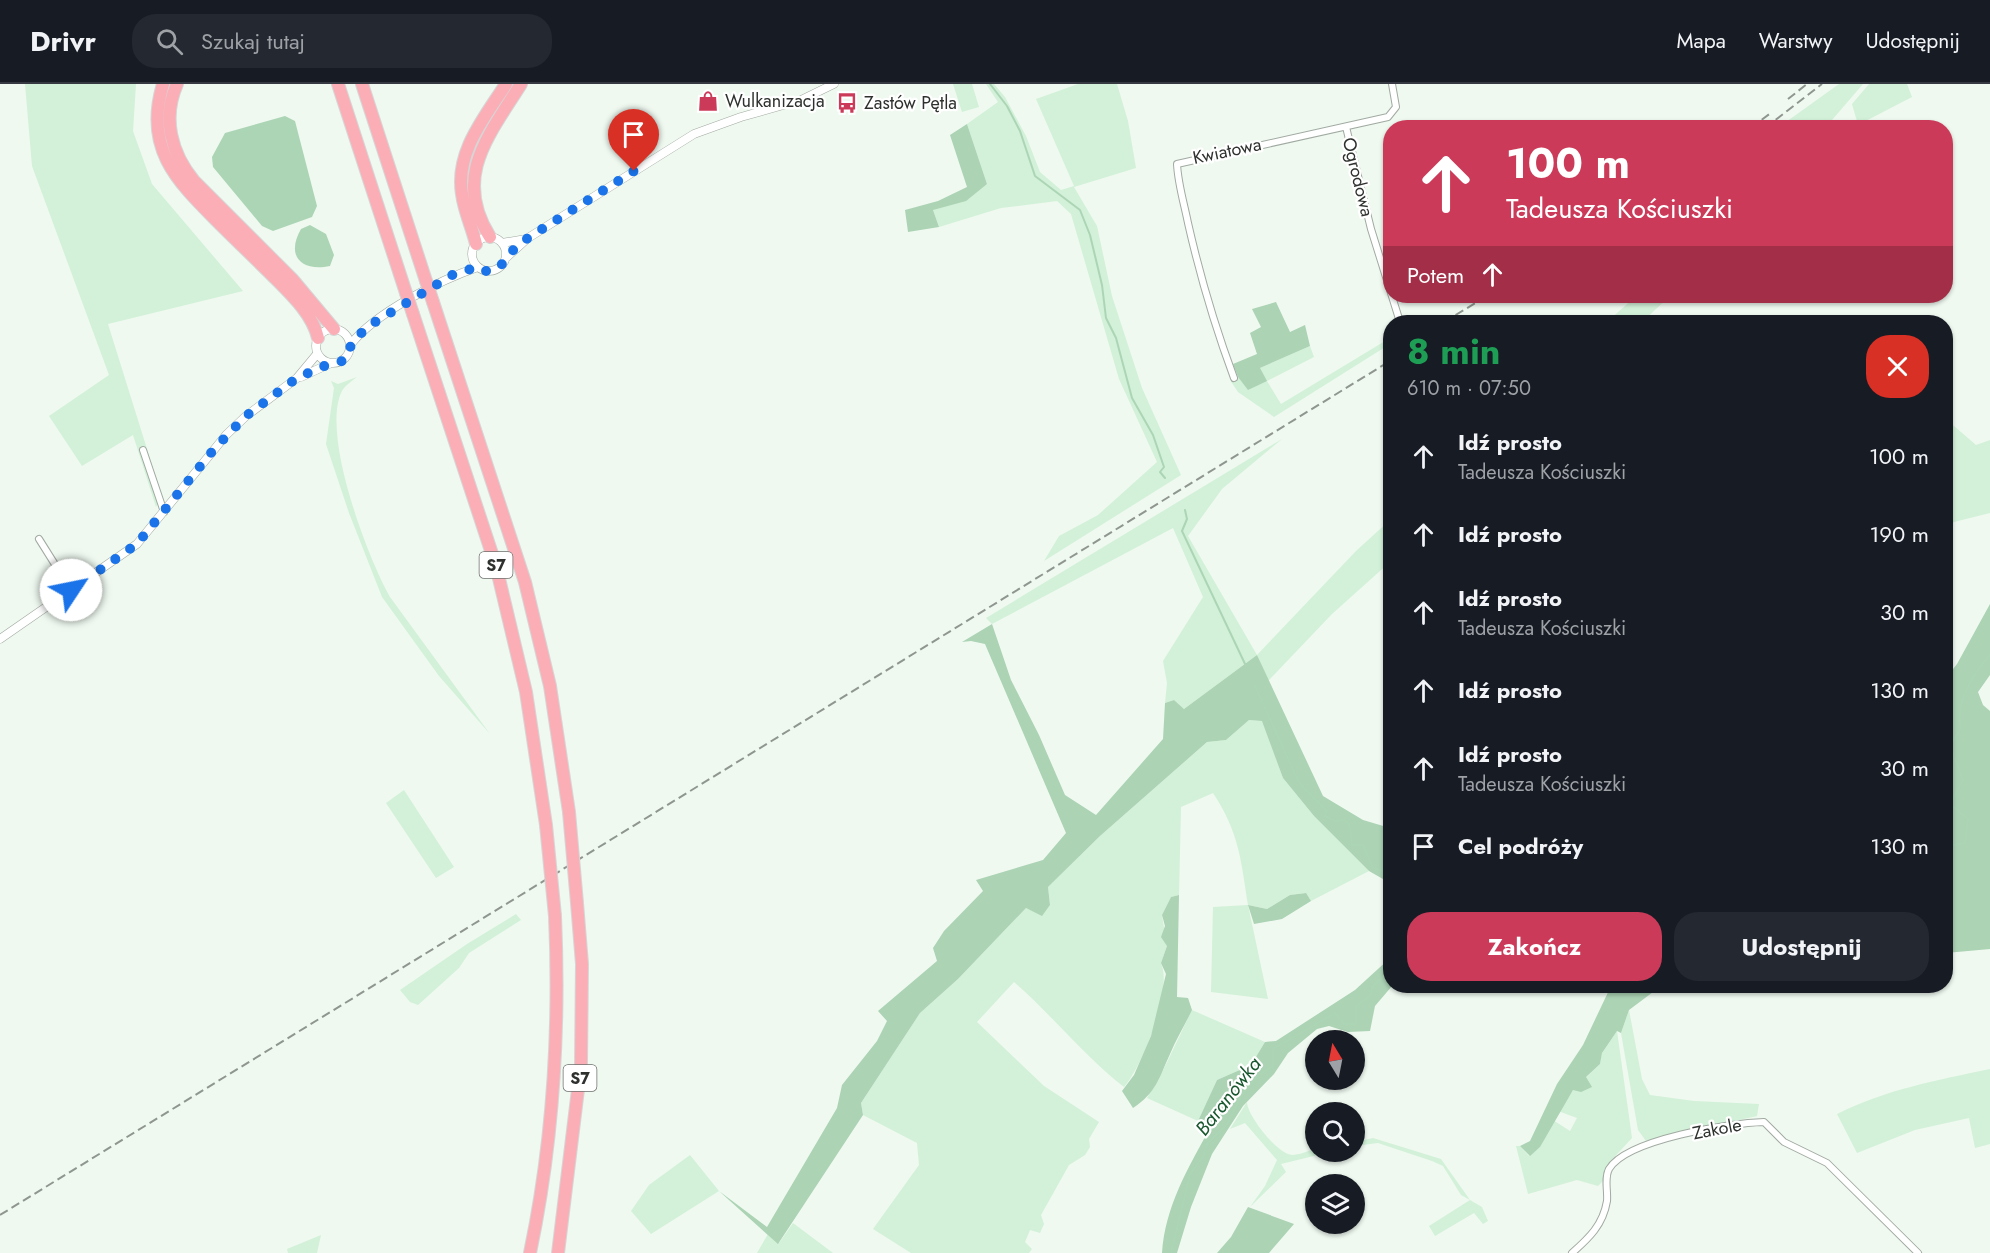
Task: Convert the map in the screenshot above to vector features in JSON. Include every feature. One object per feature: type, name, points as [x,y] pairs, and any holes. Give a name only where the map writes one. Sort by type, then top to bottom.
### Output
[{"type":"highway","points":[[163,84],[158,105],[158,132],[169,167],[188,191],[293,298],[311,322],[318,338]]},
{"type":"highway","points":[[177,84],[169,120],[173,144],[183,166],[194,181],[304,291],[339,330]]},
{"type":"highway","points":[[331,84],[347,113]]},
{"type":"highway","name":"S7","points":[[338,84],[471,488],[505,600],[526,693],[546,825],[555,916],[558,1002],[555,1059],[538,1217],[530,1253]]},
{"type":"highway","points":[[476,244],[461,193],[462,166],[475,133],[506,84]]},
{"type":"highway","points":[[490,237],[475,201],[476,163],[486,140],[521,84]]},
{"type":"highway","name":"S7","points":[[362,85],[525,582],[550,686],[569,812],[582,973],[581,1065],[558,1253]]},
{"type":"street","points":[[473,259],[478,267],[486,271],[495,270],[528,238],[694,134],[821,93],[834,84]]},
{"type":"street","name":"Kwiatowa","points":[[1234,378],[1196,255],[1177,164],[1346,127],[1393,114],[1396,107],[1392,84]]},
{"type":"street","name":"Ogrodowa","points":[[1346,127],[1383,268]]},
{"type":"street","points":[[0,639],[137,544],[165,513],[226,435],[246,416],[297,378],[329,364],[343,361],[349,353],[351,344],[367,327],[454,274],[473,259],[476,244],[490,237],[502,243],[528,238]]},
{"type":"street","points":[[502,243],[507,257]]},
{"type":"street","points":[[454,274],[478,267]]},
{"type":"street","points":[[297,378],[317,354],[318,338],[323,333],[367,327]]},
{"type":"street","points":[[339,330],[351,344]]},
{"type":"street","points":[[317,354],[329,364]]},
{"type":"street","points":[[143,450],[165,513]]},
{"type":"street","points":[[39,539],[71,590]]},
{"type":"street","name":"Zakole","points":[[1572,1253],[1597,1230],[1607,1202],[1608,1171],[1618,1158],[1653,1142],[1735,1123],[1764,1122],[1784,1142],[1827,1163],[1918,1253]]},
{"type":"shaded area","points":[[25,84],[136,84],[133,131],[152,184],[243,291],[108,324],[162,497],[156,507],[133,435],[82,466],[49,416],[109,375],[32,166]]},
{"type":"shaded area","points":[[953,84],[972,84],[979,107],[962,112]]},
{"type":"shaded area","points":[[986,84],[994,84],[1005,97],[1026,136],[1040,172],[1061,190],[1074,186],[1036,99],[1078,84],[1117,84],[1128,121],[1136,168],[1074,187],[1097,226],[1112,296],[1142,388],[1181,475],[1044,561],[1059,536],[1098,515],[1157,462],[1119,379],[1071,214],[1057,201],[1001,208],[939,227],[933,210],[987,184],[967,124],[998,102]]},
{"type":"shaded area","points":[[1839,84],[1863,84],[1832,120],[1789,120]]},
{"type":"shaded area","points":[[1869,84],[1907,84],[1912,97],[1868,120],[1857,120],[1852,104]]},
{"type":"shaded area","points":[[285,116],[295,121],[317,206],[312,217],[273,231],[262,226],[213,167],[212,157],[225,133]]},
{"type":"shaded area","points":[[967,124],[987,184],[966,201],[933,210],[939,227],[908,232],[905,210],[938,201],[967,187],[950,135]]},
{"type":"shaded area","points":[[310,225],[326,234],[334,255],[330,266],[304,264],[296,254],[295,247],[301,229]]},
{"type":"shaded area","points":[[1276,302],[1290,332],[1305,325],[1310,346],[1260,368],[1267,381],[1248,390],[1238,377],[1233,364],[1257,354],[1250,333],[1261,327],[1252,309]]},
{"type":"shaded area","points":[[1628,303],[1662,303],[1650,315],[1615,315]]},
{"type":"shaded area","points":[[1383,342],[1383,348],[1274,417],[1238,392],[1230,380],[1238,377],[1249,390],[1260,368],[1310,346],[1314,357],[1267,381],[1281,404]]},
{"type":"shaded area","points":[[357,377],[341,393],[337,413],[337,438],[342,466],[359,526],[390,597],[490,734],[439,676],[382,597],[349,513],[326,444],[334,388],[331,381],[338,384]]},
{"type":"shaded area","points":[[1953,425],[1976,445],[1990,440],[1990,513],[1954,522]]},
{"type":"shaded area","points":[[1282,439],[1222,489],[1188,536],[1257,655],[1184,709],[1174,700],[1165,703],[1167,683],[1163,661],[1203,597],[1173,528],[992,624],[986,618]]},
{"type":"shaded area","points":[[1383,526],[1383,568],[1332,614],[1268,681],[1257,655],[1356,551]]},
{"type":"shaded area","points":[[1990,604],[1990,675],[1978,692],[1983,705],[1990,711],[1990,949],[1953,952],[1953,669]]},
{"type":"shaded area","points":[[992,624],[1011,680],[1039,735],[1065,795],[1096,815],[1163,739],[1165,703],[1174,700],[1184,709],[1257,655],[1323,796],[1363,820],[1383,826],[1383,879],[1369,871],[1314,816],[1283,778],[1262,721],[1249,720],[1226,740],[1207,742],[1100,836],[1048,887],[1050,905],[1042,916],[1026,908],[958,979],[920,1013],[861,1103],[863,1115],[778,1244],[719,1191],[767,1227],[837,1108],[842,1085],[877,1041],[887,1021],[878,1011],[937,961],[933,948],[944,931],[983,891],[976,880],[1043,860],[1066,833],[985,644],[962,642]]},
{"type":"shaded area","points":[[1249,720],[1263,721],[1283,778],[1314,816],[1369,871],[1311,901],[1305,893],[1290,895],[1267,909],[1248,905],[1241,860],[1234,834],[1213,793],[1181,807],[1179,895],[1171,897],[1162,915],[1167,946],[1161,963],[1164,975],[1160,1008],[1147,1045],[1124,1087],[1095,1062],[1014,982],[977,1022],[1044,1086],[1099,1122],[1089,1139],[1090,1147],[1085,1155],[1069,1165],[1041,1215],[1044,1224],[1040,1233],[1030,1230],[1025,1242],[1032,1249],[1029,1253],[911,1253],[873,1229],[919,1165],[917,1143],[863,1115],[861,1103],[920,1013],[958,979],[1026,908],[1042,915],[1050,905],[1048,887],[1100,836],[1207,742],[1226,740]]},
{"type":"shaded area","points":[[404,790],[454,867],[436,878],[386,803]]},
{"type":"shaded area","points":[[1306,893],[1311,901],[1282,919],[1254,924],[1248,905],[1267,909],[1290,895]]},
{"type":"shaded area","points":[[1179,895],[1177,997],[1188,998],[1192,1010],[1152,1091],[1133,1108],[1122,1091],[1134,1075],[1151,1036],[1166,974],[1161,963],[1167,946],[1161,937],[1165,926],[1162,915],[1171,897]]},
{"type":"shaded area","points":[[1248,905],[1268,999],[1211,992],[1213,907]]},
{"type":"shaded area","points":[[516,914],[521,920],[469,953],[459,968],[418,1005],[410,1002],[400,990],[467,944]]},
{"type":"shaded area","points":[[1383,964],[1383,993],[1386,993],[1375,1006],[1370,1031],[1342,1030],[1329,1026],[1305,1030],[1305,1039],[1288,1053],[1274,1074],[1243,1106],[1212,1154],[1191,1207],[1177,1253],[1162,1253],[1168,1220],[1179,1188],[1210,1128],[1198,1121],[1217,1080],[1251,1065],[1265,1042],[1276,1041],[1355,990]]},
{"type":"shaded area","points":[[1608,993],[1652,993],[1629,1010],[1621,1033],[1617,1031],[1602,1053],[1600,1064],[1586,1077],[1592,1087],[1581,1092],[1573,1090],[1540,1147],[1530,1156],[1520,1146],[1530,1141],[1557,1084],[1583,1045]]},
{"type":"shaded area","points":[[1192,1010],[1265,1042],[1251,1065],[1217,1080],[1198,1121],[1147,1098]]},
{"type":"shaded area","points":[[1629,1010],[1642,1079],[1650,1095],[1694,1101],[1759,1104],[1757,1116],[1646,1141],[1638,1130],[1621,1033]]},
{"type":"shaded area","points":[[1617,1031],[1632,1138],[1607,1165],[1602,1182],[1598,1186],[1577,1180],[1528,1194],[1516,1146],[1520,1146],[1529,1156],[1540,1147],[1553,1120],[1570,1131],[1577,1118],[1558,1111],[1574,1089],[1600,1064],[1602,1053]]},
{"type":"shaded area","points":[[1990,1069],[1990,1144],[1975,1148],[1969,1118],[1915,1130],[1857,1153],[1837,1114],[1892,1092]]},
{"type":"shaded area","points":[[1247,1102],[1257,1124],[1279,1148],[1292,1155],[1305,1153],[1305,1158],[1281,1164],[1286,1172],[1250,1207],[1265,1186],[1277,1160],[1245,1123],[1230,1129]]},
{"type":"shaded area","points":[[1373,1138],[1441,1159],[1470,1200],[1461,1195],[1443,1166],[1378,1143],[1365,1145],[1365,1140]]},
{"type":"shaded area","points":[[690,1155],[719,1191],[651,1234],[631,1211],[649,1185]]},
{"type":"shaded area","points":[[1470,1200],[1482,1207],[1488,1221],[1483,1224],[1474,1213],[1435,1236],[1429,1226]]},
{"type":"shaded area","points":[[1248,1207],[1294,1224],[1269,1253],[1217,1253],[1231,1237]]},
{"type":"shaded area","points":[[793,1223],[833,1253],[757,1253],[768,1234],[779,1243]]},
{"type":"shaded area","points":[[321,1235],[317,1253],[288,1253],[287,1249]]},
{"type":"waterway","points":[[990,84],[1007,106],[1020,131],[1035,176],[1080,210],[1090,235],[1102,285],[1106,318],[1116,338],[1132,398],[1153,435],[1164,467],[1160,472],[1165,478]]},
{"type":"waterway","points":[[1185,510],[1187,519],[1182,531],[1246,666]]},
{"type":"waterway","name":"Baranówka","points":[[1953,741],[1961,728],[1963,698],[1977,671],[1990,655]]},
{"type":"waterway","points":[[1255,686],[1301,785],[1327,811],[1325,816],[1335,821],[1345,820],[1350,826],[1352,845],[1363,845],[1373,868],[1383,871]]},
{"type":"waterway","name":"Baranówka","points":[[1953,754],[1963,780],[1953,798]]},
{"type":"waterway","name":"Baranówka","points":[[1953,806],[1968,819],[1965,843],[1953,845]]},
{"type":"waterway","name":"Baranówka","points":[[1171,1253],[1190,1174],[1204,1155],[1206,1145],[1227,1124],[1240,1098],[1257,1076],[1273,1066],[1273,1049],[1335,1013],[1344,1024],[1356,1024],[1356,1006],[1371,995],[1372,987],[1383,977]]},
{"type":"railway","points":[[1788,99],[1807,84]]},
{"type":"railway","points":[[1775,120],[1822,84]]},
{"type":"railway","points":[[1762,120],[1772,112]]},
{"type":"railway","points":[[1456,315],[1475,303]]},
{"type":"railway","points":[[0,1215],[1383,365]]},
{"type":"place","name":"Wulkanizacja","points":[[708,101]]},
{"type":"place","name":"Zastów Pętla","points":[[847,103]]},
{"type":"route","points":[[71,590],[137,544],[165,513],[226,435],[246,416],[297,378],[329,364],[343,361],[358,334],[454,274],[478,267],[486,271],[499,268],[511,252],[528,238],[592,200],[634,171]]}]
